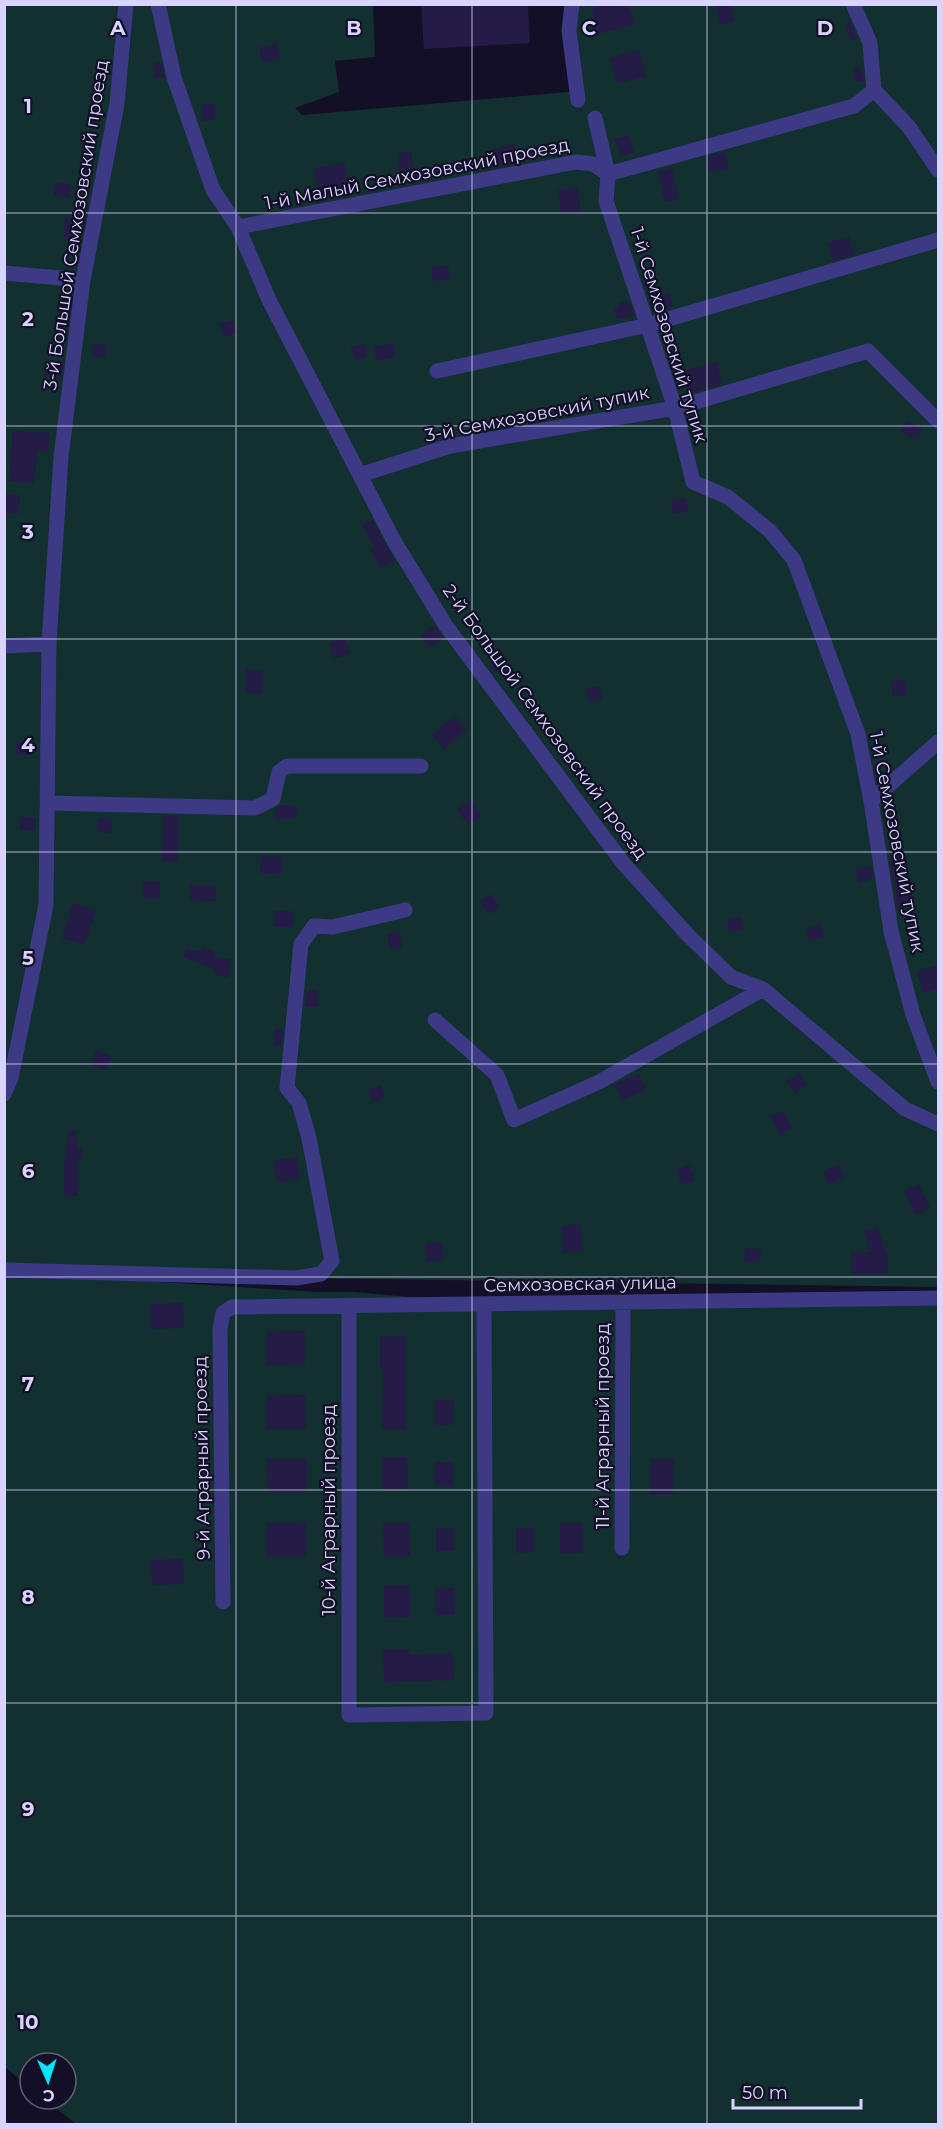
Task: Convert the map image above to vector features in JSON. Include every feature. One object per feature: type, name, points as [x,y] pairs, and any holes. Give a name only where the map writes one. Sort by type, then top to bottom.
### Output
[{"type":"street","name":"3-й Большой Семхозовский проезд","points":[[4,1094],[10,1078],[46,905],[49,644],[61,457],[83,280],[117,104],[126,4]]},
{"type":"street","name":"2-й Большой Семхозовский проезд","points":[[158,4],[174,78],[213,190],[238,227],[269,300],[394,541],[446,626],[623,863],[687,934],[731,977],[763,990],[905,1108],[939,1124]]},
{"type":"street","points":[[572,4],[569,32],[578,100]]},
{"type":"street","points":[[853,4],[870,43],[874,90],[909,127],[939,170]]},
{"type":"street","points":[[608,174],[854,106],[874,90]]},
{"type":"street","name":"1-й Семхозовский тупик","points":[[594,118],[608,174],[606,201],[675,408],[693,482],[728,497],[771,531],[794,560],[858,734],[891,931],[913,1015],[939,1082]]},
{"type":"street","name":"1-й Малый Семхозовский проезд","points":[[238,227],[576,162],[593,164],[608,174]]},
{"type":"street","points":[[437,371],[648,325],[939,240]]},
{"type":"street","points":[[4,273],[83,280]]},
{"type":"street","name":"3-й Семхозовский тупик","points":[[360,475],[450,446],[675,408],[868,351],[939,421]]},
{"type":"street","points":[[4,646],[49,644]]},
{"type":"street","points":[[871,801],[939,742]]},
{"type":"street","points":[[48,803],[255,808],[273,799],[279,772],[287,766],[421,766]]},
{"type":"street","points":[[4,1270],[296,1278],[321,1274],[332,1261],[309,1137],[298,1103],[287,1088],[301,944],[314,926],[333,927],[405,910]]},
{"type":"street","points":[[435,1020],[497,1075],[514,1120],[599,1082],[763,990]]},
{"type":"street","name":"Семхозовская улица","points":[[223,1313],[232,1307],[623,1304],[939,1298]]},
{"type":"street","name":"10-й Аграрный проезд","points":[[349,1306],[349,1714],[486,1713],[484,1304]]},
{"type":"street","name":"11-й Аграрный проезд","points":[[622,1548],[623,1304]]},
{"type":"street","name":"9-й Аграрный проезд","points":[[223,1313],[220,1329],[223,1602]]},
{"type":"green space","points":[[5,5],[373,5],[375,57],[335,61],[339,92],[295,108],[302,115],[580,91],[572,5],[938,5],[938,1287],[296,1278],[5,1270]]},
{"type":"green space","points":[[4,1272],[318,1292],[355,1292],[484,1304],[938,1298],[938,2124],[76,2124],[59,2111],[78,2111],[78,2051],[18,2051],[18,2078],[5,2067]]},
{"type":"building","points":[[421,4],[528,4],[530,43],[424,49]]},
{"type":"building","points":[[607,4],[629,4],[634,25],[598,34],[592,8]]},
{"type":"building","points":[[715,4],[730,4],[734,21],[720,25]]},
{"type":"building","points":[[850,22],[857,38],[851,41],[845,25]]},
{"type":"building","points":[[278,44],[280,59],[262,62],[260,47]]},
{"type":"building","points":[[639,50],[646,76],[617,84],[610,58]]},
{"type":"building","points":[[161,62],[164,77],[155,78],[154,63]]},
{"type":"building","points":[[855,67],[862,69],[864,82],[853,80]]},
{"type":"building","points":[[215,104],[215,120],[202,121],[201,105]]},
{"type":"building","points":[[629,135],[634,153],[620,156],[615,139]]},
{"type":"building","points":[[514,144],[519,163],[495,168],[491,150]]},
{"type":"building","points":[[411,152],[413,168],[399,170],[397,154]]},
{"type":"building","points":[[725,152],[729,169],[709,173],[706,157]]},
{"type":"building","points":[[344,162],[348,181],[341,183],[344,193],[321,198],[314,169]]},
{"type":"building","points":[[672,168],[679,199],[665,202],[658,172]]},
{"type":"building","points":[[55,183],[71,184],[70,197],[54,196]]},
{"type":"building","points":[[578,187],[581,211],[561,214],[558,190]]},
{"type":"building","points":[[65,217],[85,219],[81,238],[64,237]]},
{"type":"building","points":[[849,237],[854,255],[833,261],[828,243]]},
{"type":"building","points":[[448,265],[451,279],[434,282],[431,268]]},
{"type":"building","points":[[670,293],[673,306],[653,311],[649,298]]},
{"type":"building","points":[[629,301],[634,315],[617,319],[614,308],[619,307],[618,303]]},
{"type":"building","points":[[233,320],[237,333],[223,337],[219,324]]},
{"type":"building","points":[[394,343],[395,358],[376,360],[374,346]]},
{"type":"building","points":[[93,344],[106,345],[105,358],[92,357]]},
{"type":"building","points":[[364,344],[367,357],[354,360],[351,347]]},
{"type":"building","points":[[47,361],[63,363],[61,379],[44,376]]},
{"type":"building","points":[[717,362],[722,384],[688,394],[682,371]]},
{"type":"building","points":[[907,421],[922,428],[917,440],[901,432]]},
{"type":"building","points":[[13,431],[50,433],[48,452],[38,451],[34,483],[9,481]]},
{"type":"building","points":[[4,494],[20,495],[18,514],[4,513]]},
{"type":"building","points":[[686,498],[689,511],[673,514],[671,501]]},
{"type":"building","points":[[372,520],[395,561],[381,568],[370,548],[374,546],[362,525]]},
{"type":"building","points":[[434,625],[443,638],[430,647],[420,635]]},
{"type":"building","points":[[345,638],[350,654],[333,659],[329,643]]},
{"type":"building","points":[[502,655],[507,666],[494,672],[489,661]]},
{"type":"building","points":[[246,669],[263,670],[262,694],[245,693]]},
{"type":"building","points":[[905,679],[907,695],[893,697],[891,681]]},
{"type":"building","points":[[600,686],[602,699],[588,701],[587,688]]},
{"type":"building","points":[[455,716],[467,730],[444,749],[432,735]]},
{"type":"building","points":[[16,742],[30,742],[30,755],[16,755]]},
{"type":"building","points":[[471,799],[482,816],[468,825],[457,809]]},
{"type":"building","points":[[280,805],[297,805],[297,819],[275,819],[275,809]]},
{"type":"building","points":[[163,816],[178,816],[178,862],[162,861]]},
{"type":"building","points":[[21,817],[36,818],[35,831],[20,830]]},
{"type":"building","points":[[98,818],[112,818],[112,833],[97,832]]},
{"type":"building","points":[[905,853],[914,905],[898,908],[889,856]]},
{"type":"building","points":[[261,856],[282,857],[281,874],[260,873]]},
{"type":"building","points":[[871,866],[873,879],[858,883],[856,870]]},
{"type":"building","points":[[143,881],[160,881],[160,899],[143,899]]},
{"type":"building","points":[[190,885],[216,886],[216,901],[189,900]]},
{"type":"building","points":[[491,894],[500,907],[489,914],[480,901]]},
{"type":"building","points":[[73,903],[96,910],[85,945],[62,938]]},
{"type":"building","points":[[274,911],[293,911],[293,927],[274,927]]},
{"type":"building","points":[[741,917],[743,930],[729,932],[727,919]]},
{"type":"building","points":[[821,924],[824,937],[809,941],[806,928]]},
{"type":"building","points":[[400,931],[402,947],[390,950],[387,934]]},
{"type":"building","points":[[202,947],[215,952],[214,956],[232,960],[228,978],[215,974],[216,970],[183,957],[186,949],[200,952]]},
{"type":"building","points":[[939,965],[939,989],[923,993],[917,971]]},
{"type":"building","points":[[306,990],[318,990],[318,1007],[305,1007]]},
{"type":"building","points":[[274,1029],[283,1029],[281,1046],[274,1046]]},
{"type":"building","points":[[96,1051],[112,1056],[107,1070],[91,1065]]},
{"type":"building","points":[[799,1073],[807,1084],[795,1093],[787,1081]]},
{"type":"building","points":[[639,1074],[646,1090],[622,1101],[615,1084]]},
{"type":"building","points":[[381,1085],[385,1098],[373,1102],[368,1090]]},
{"type":"building","points":[[784,1111],[792,1129],[779,1134],[771,1116]]},
{"type":"building","points":[[69,1130],[76,1130],[77,1147],[83,1148],[81,1161],[77,1161],[78,1196],[64,1196],[64,1168]]},
{"type":"building","points":[[297,1157],[300,1179],[277,1182],[274,1160]]},
{"type":"building","points":[[839,1164],[844,1177],[828,1184],[823,1171]]},
{"type":"building","points":[[690,1165],[695,1180],[681,1184],[677,1169]]},
{"type":"building","points":[[919,1184],[930,1208],[915,1215],[904,1190]]},
{"type":"building","points":[[580,1223],[583,1251],[563,1253],[561,1227]]},
{"type":"building","points":[[878,1227],[885,1251],[887,1251],[888,1273],[852,1274],[851,1253],[870,1252],[864,1231]]},
{"type":"building","points":[[442,1242],[444,1259],[427,1262],[425,1244]]},
{"type":"building","points":[[745,1248],[761,1249],[760,1262],[744,1261]]},
{"type":"building","points":[[183,1303],[184,1328],[151,1329],[150,1304]]},
{"type":"building","points":[[305,1331],[305,1364],[266,1365],[266,1332]]},
{"type":"building","points":[[406,1336],[406,1430],[382,1429],[383,1369],[380,1369],[380,1337]]},
{"type":"building","points":[[305,1395],[306,1429],[266,1429],[266,1396]]},
{"type":"building","points":[[435,1400],[454,1400],[453,1425],[435,1425]]},
{"type":"building","points":[[382,1457],[407,1457],[408,1489],[382,1489]]},
{"type":"building","points":[[267,1459],[307,1459],[307,1492],[268,1492]]},
{"type":"building","points":[[651,1459],[674,1459],[673,1495],[650,1495]]},
{"type":"building","points":[[435,1462],[453,1463],[453,1486],[435,1486]]},
{"type":"building","points":[[306,1522],[306,1556],[267,1556],[267,1523]]},
{"type":"building","points":[[383,1523],[409,1523],[410,1556],[384,1556]]},
{"type":"building","points":[[560,1523],[583,1523],[583,1553],[560,1553]]},
{"type":"building","points":[[436,1528],[454,1529],[454,1551],[436,1551]]},
{"type":"building","points":[[516,1528],[534,1528],[534,1552],[516,1553]]},
{"type":"building","points":[[183,1559],[184,1584],[152,1585],[151,1560]]},
{"type":"building","points":[[384,1585],[410,1585],[410,1617],[384,1618]]},
{"type":"building","points":[[454,1588],[455,1615],[436,1615],[435,1589]]},
{"type":"building","points":[[383,1649],[409,1649],[409,1655],[453,1653],[454,1680],[384,1682]]}]
